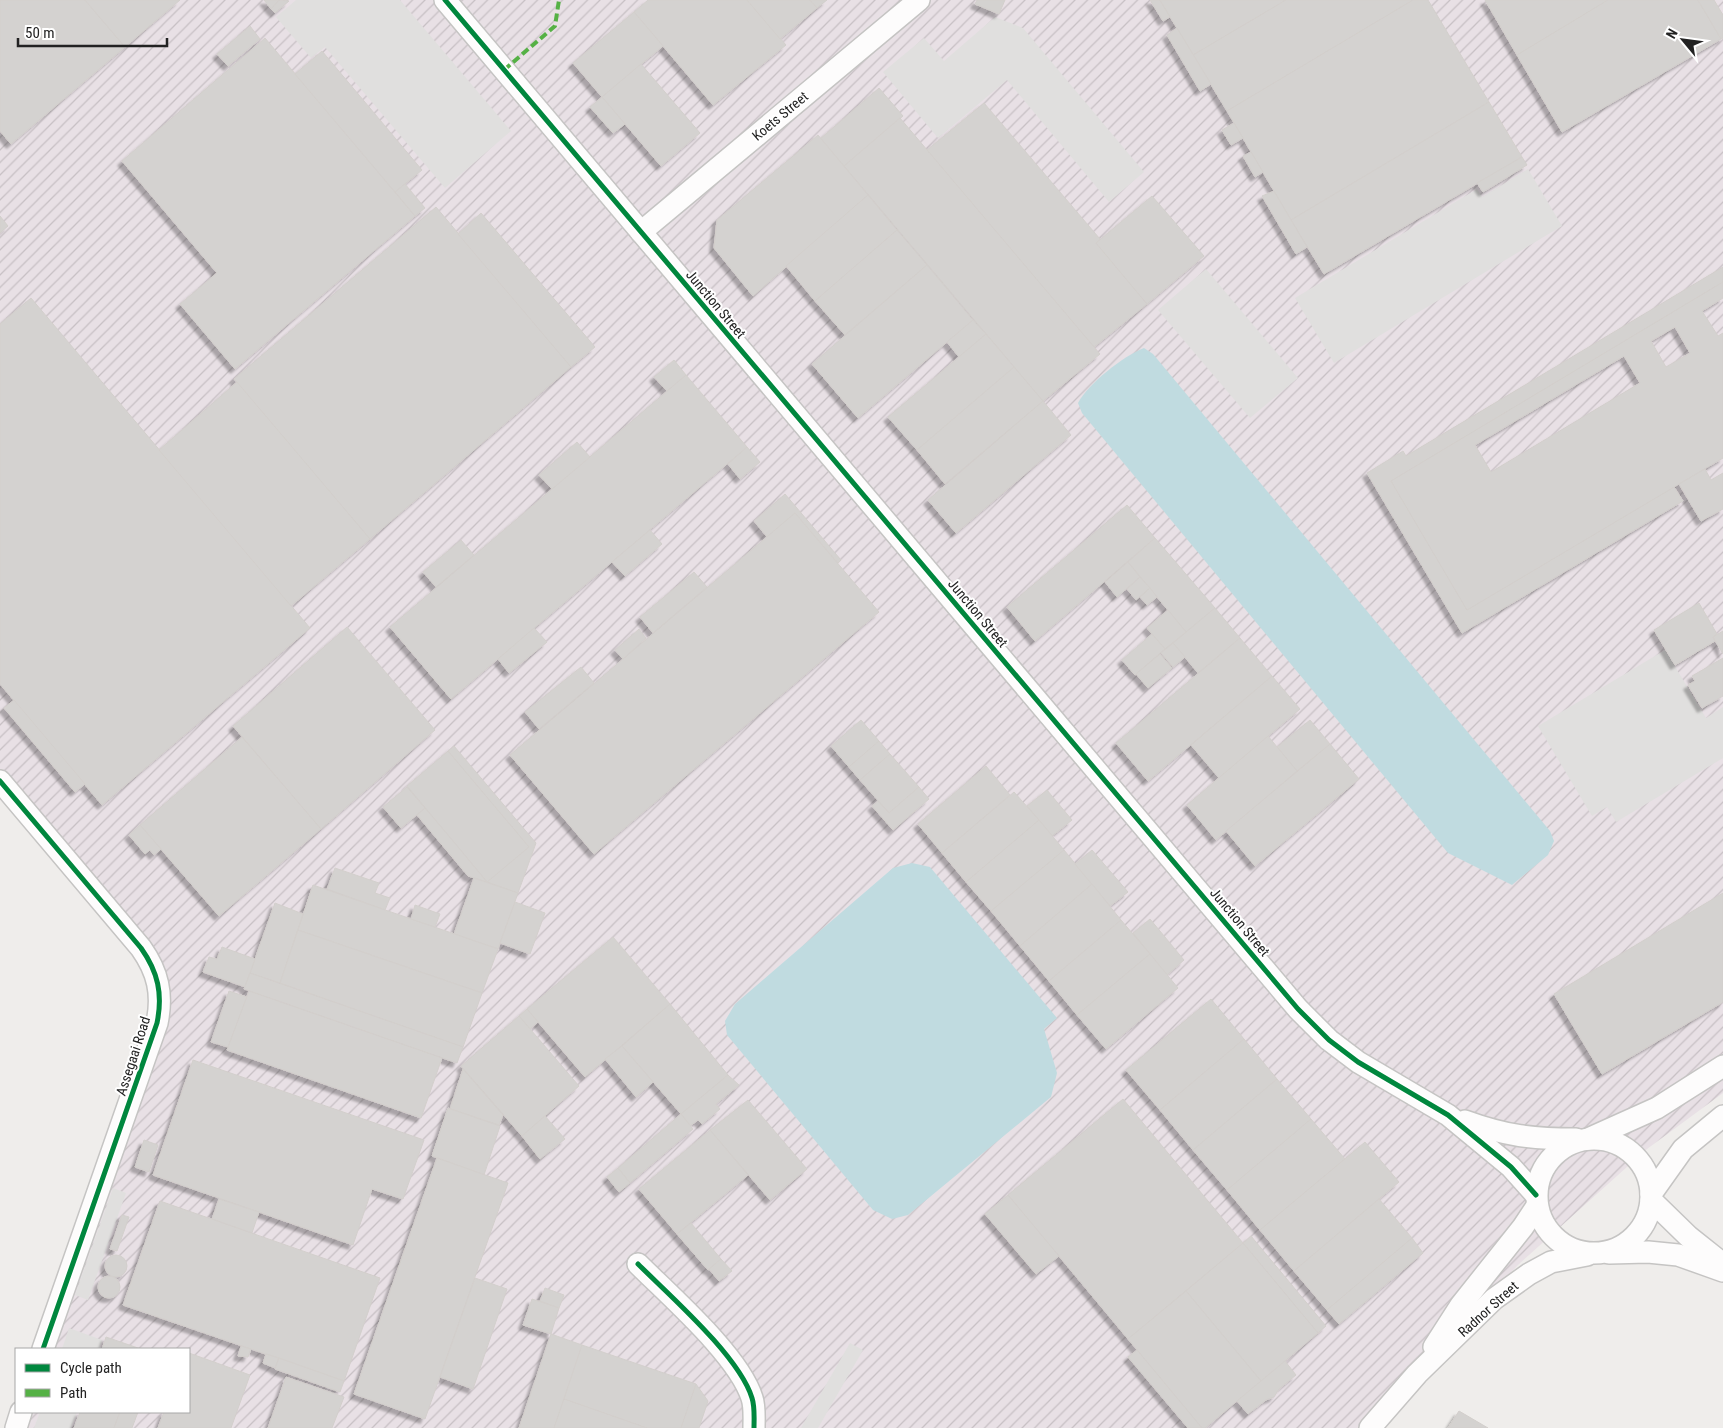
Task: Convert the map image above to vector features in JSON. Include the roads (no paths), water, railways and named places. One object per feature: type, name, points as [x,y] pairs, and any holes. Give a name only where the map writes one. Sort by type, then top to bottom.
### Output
[{"type":"street","name":"Junction Street","points":[[445,0],[1298,1009],[1329,1040],[1358,1062],[1448,1115],[1511,1167],[1536,1200]]},
{"type":"street","name":"Koets Street","points":[[641,232],[919,0]]},
{"type":"street","name":"Assegaai Road","points":[[0,781],[141,948],[154,970],[160,995],[157,1023],[43,1348]]},
{"type":"street","points":[[1723,1066],[1656,1108],[1565,1146],[1548,1162],[1538,1183],[1536,1200],[1544,1225],[1558,1241],[1570,1249],[1600,1253],[1648,1252],[1678,1255],[1723,1271]]},
{"type":"street","name":"Junction Street","points":[[1448,1115],[1492,1131],[1524,1138],[1585,1139]]},
{"type":"street","points":[[1651,1197],[1683,1149],[1723,1116]]},
{"type":"street","points":[[1585,1139],[1604,1139],[1619,1144],[1632,1153],[1642,1165],[1649,1179],[1651,1197],[1646,1219],[1636,1235],[1621,1247],[1600,1253]]},
{"type":"street","points":[[1651,1197],[1689,1237],[1723,1264]]},
{"type":"street","name":"Radnor Street","points":[[1417,1374],[1461,1305],[1523,1226],[1536,1200]]},
{"type":"street","name":"Radnor Street","points":[[1370,1428],[1417,1374],[1494,1300],[1529,1274],[1551,1262],[1600,1253]]},
{"type":"street","points":[[638,1264],[692,1317],[740,1373],[753,1399],[754,1428]]},
{"type":"street","points":[[16,1428],[21,1413]]},
{"type":"water","points":[[1144,348],[1153,354],[1550,831],[1554,841],[1548,855],[1512,885],[1448,853],[1082,413],[1078,403],[1098,379],[1126,357]]},
{"type":"water","points":[[912,863],[930,867],[1057,1018],[1044,1029],[1057,1073],[1051,1097],[908,1215],[892,1219],[873,1210],[727,1035],[725,1021],[735,1004],[893,868]]}]
